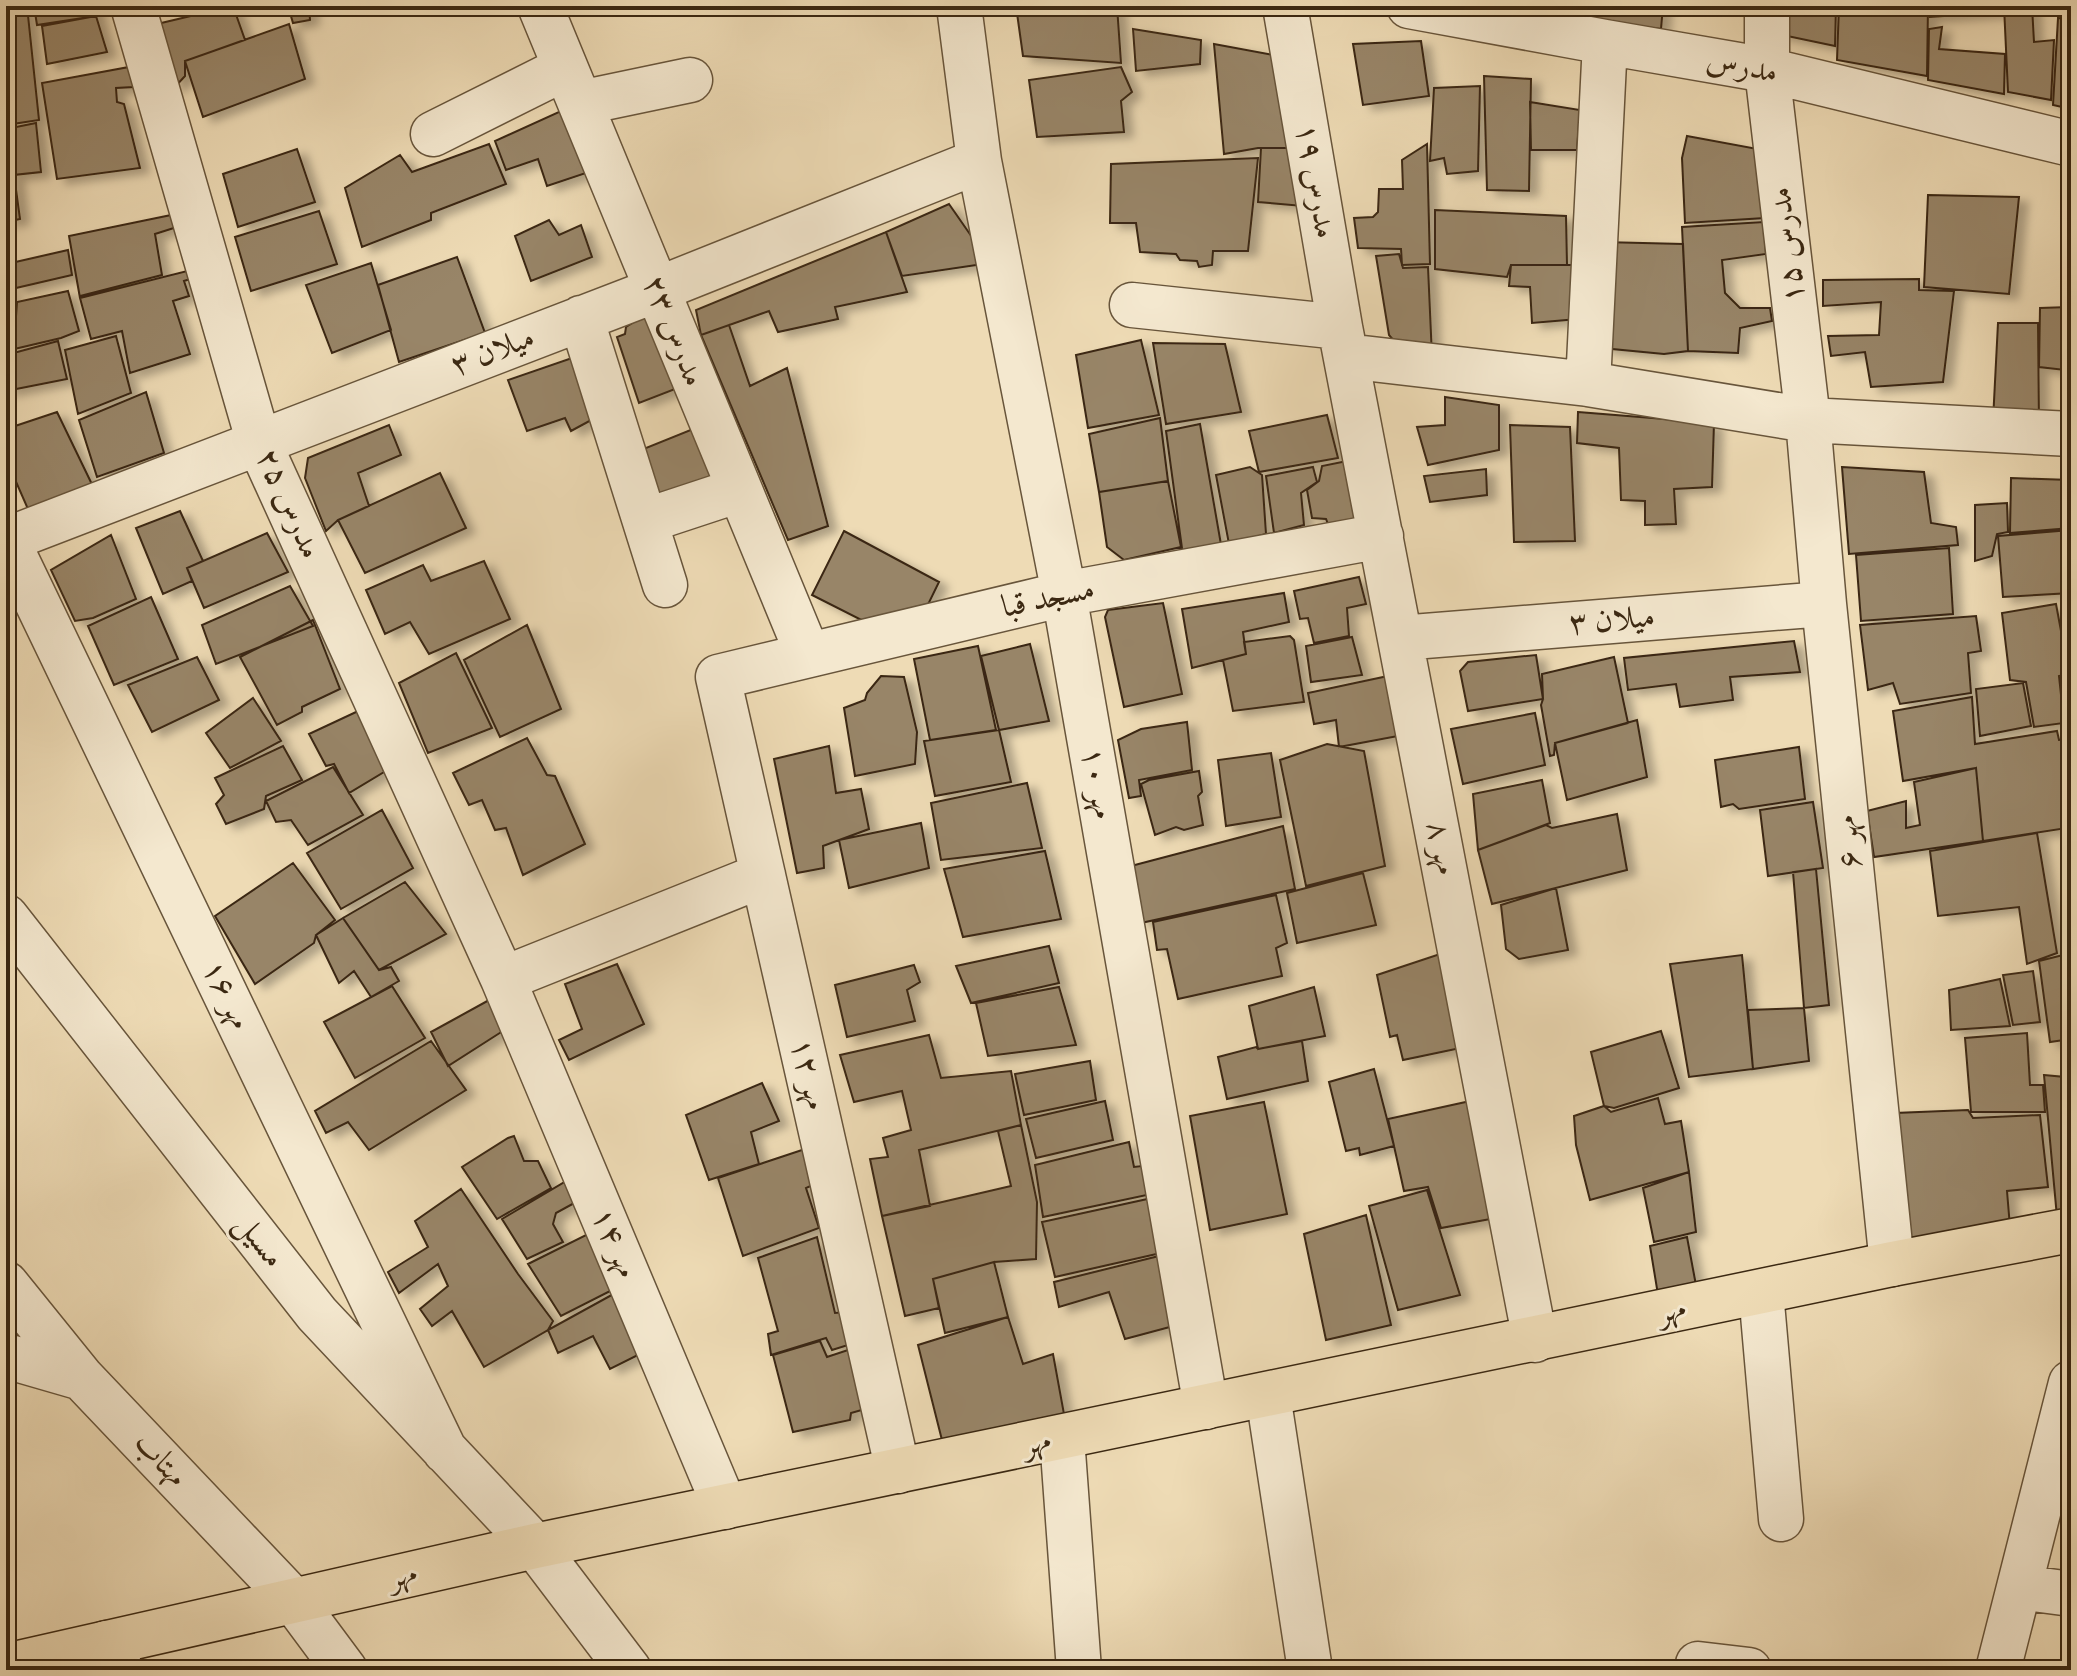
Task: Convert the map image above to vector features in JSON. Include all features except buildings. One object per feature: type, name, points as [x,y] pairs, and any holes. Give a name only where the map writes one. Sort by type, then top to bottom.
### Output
[{"type":"main road","name":"مهر","points":[[6,1666],[113,1657],[293,1600],[535,1546],[1892,1264],[2071,1230]]},
{"type":"street","name":"مدرس ۲۵","points":[[133,6],[259,443],[503,979]]},
{"type":"street","name":"مدرس ۲۳","points":[[540,6],[808,655]]},
{"type":"street","name":"مهر ۱۰","points":[[959,6],[979,161],[1064,594],[1206,1407]]},
{"type":"street","name":"مدرس ۱۹","points":[[1285,6],[1343,341]]},
{"type":"street","name":"مدرس","points":[[1409,6],[1767,70],[2071,144]]},
{"type":"street","name":"مدرس ۱۵","points":[[1767,6],[1767,70],[1808,420]]},
{"type":"street","points":[[1588,384],[1605,42]]},
{"type":"street","points":[[433,134],[572,85],[690,80]]},
{"type":"street","name":"میلان ۳","points":[[6,539],[656,290],[979,161]]},
{"type":"street","points":[[1132,305],[1808,420],[2071,434]]},
{"type":"street","points":[[581,318],[665,585]]},
{"type":"street","name":"مهر ۸","points":[[1343,341],[1535,1340]]},
{"type":"street","name":"مهر ۶","points":[[1808,420],[1892,1264]]},
{"type":"street","points":[[645,521],[739,490]]},
{"type":"street","name":"مسجد قبا","points":[[718,677],[1064,594],[1381,536]]},
{"type":"street","name":"مهر ۱۶","points":[[6,539],[445,1451]]},
{"type":"street","name":"میلان ۳","points":[[1400,638],[1824,604]]},
{"type":"street","name":"مهر ۱۲","points":[[718,677],[898,1471]]},
{"type":"street","points":[[503,979],[763,875]]},
{"type":"street","name":"مسیل","points":[[6,917],[317,1314],[535,1546],[629,1670]]},
{"type":"street","name":"مهر ۱۴","points":[[503,979],[725,1507]]},
{"type":"street","name":"مهتاب","points":[[6,1284],[82,1378],[293,1600],[345,1670]]},
{"type":"street","points":[[1761,1292],[1781,1519]]},
{"type":"street","points":[[6,1356],[82,1378]]},
{"type":"street","points":[[1998,1670],[2071,1383]]},
{"type":"street","points":[[1268,1395],[1310,1670]]},
{"type":"street","points":[[1062,1438],[1079,1670]]},
{"type":"street","points":[[2019,1587],[2071,1594]]},
{"type":"street","points":[[1698,1664],[1749,1670]]}]
